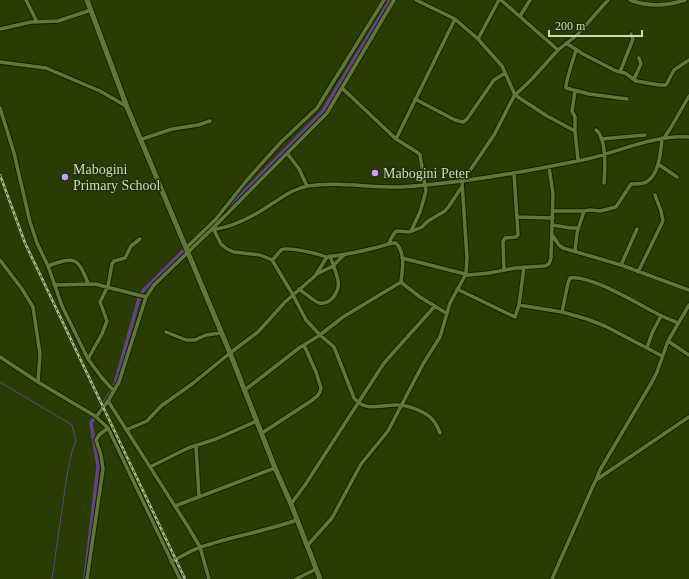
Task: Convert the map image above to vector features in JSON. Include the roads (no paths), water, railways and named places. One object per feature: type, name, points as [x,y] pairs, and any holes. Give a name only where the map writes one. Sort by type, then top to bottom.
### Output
[{"type":"street","points":[[26,0],[37,22]]},
{"type":"street","points":[[87,0],[128,107],[230,353],[320,579]]},
{"type":"street","points":[[96,417],[108,401],[119,382],[146,297],[154,285],[216,219],[247,180],[281,142],[317,108],[384,0]]},
{"type":"street","points":[[187,251],[213,230],[327,113],[394,0]]},
{"type":"street","points":[[416,0],[455,19],[478,39],[502,66],[515,95],[547,116],[574,131]]},
{"type":"street","points":[[478,39],[500,0],[558,50]]},
{"type":"street","points":[[520,16],[530,0]]},
{"type":"street","points":[[307,546],[332,518],[359,467],[386,434],[396,418],[401,405],[425,360],[440,336],[446,313],[466,274],[467,258],[462,182],[494,135],[515,95],[531,80],[558,50],[578,35],[608,0]]},
{"type":"street","points":[[630,0],[642,4],[655,5],[670,4],[685,0]]},
{"type":"street","points":[[0,29],[37,22],[58,21],[90,10]]},
{"type":"street","points":[[396,139],[455,19]]},
{"type":"street","points":[[620,72],[633,39],[631,34]]},
{"type":"street","points":[[566,43],[613,70],[642,82],[665,85],[667,84],[670,75],[674,70],[689,60]]},
{"type":"street","points":[[576,50],[565,85],[566,88],[575,91],[627,99]]},
{"type":"street","points":[[634,79],[641,64],[639,58]]},
{"type":"street","points":[[0,62],[46,68],[100,91],[114,101],[128,107]]},
{"type":"street","points":[[415,99],[455,120],[463,122],[468,119],[494,80],[505,72]]},
{"type":"street","points":[[342,88],[396,139],[420,155],[426,185],[425,196],[411,232]]},
{"type":"street","points":[[575,91],[572,110],[575,117],[574,131],[578,160]]},
{"type":"street","points":[[553,211],[584,211],[616,208],[630,185],[647,182],[654,173],[658,164],[663,138],[688,98]]},
{"type":"street","points":[[0,108],[14,153],[30,222],[62,306],[88,359],[113,390]]},
{"type":"street","points":[[142,139],[170,129],[210,122]]},
{"type":"street","points":[[596,130],[600,133],[605,155],[604,183]]},
{"type":"street","points":[[601,139],[645,135]]},
{"type":"street","points":[[213,230],[244,219],[269,206],[288,192],[307,186],[324,184],[399,187],[462,182],[549,167],[605,155],[641,143],[672,136],[689,137]]},
{"type":"street","points":[[287,153],[299,169],[307,186]]},
{"type":"street","points":[[658,164],[676,177]]},
{"type":"street","points":[[402,258],[466,274],[489,273],[549,264],[551,258],[553,225],[553,194],[549,167]]},
{"type":"street","points":[[504,270],[503,242],[505,238],[517,236],[514,173]]},
{"type":"street","points":[[389,244],[396,231],[411,232],[422,227],[437,214],[445,211],[462,187]]},
{"type":"street","points":[[638,272],[663,221],[656,195]]},
{"type":"street","points":[[575,251],[578,228],[584,211]]},
{"type":"street","points":[[517,217],[553,218]]},
{"type":"street","points":[[553,225],[578,228]]},
{"type":"street","points":[[621,265],[637,229]]},
{"type":"street","points":[[213,230],[221,244],[228,249],[234,252],[260,255],[272,260],[306,320],[334,347],[354,398],[358,403],[370,408],[401,405],[423,413],[431,418],[436,424],[440,433]]},
{"type":"street","points":[[552,235],[561,247],[621,265],[689,290]]},
{"type":"street","points":[[88,359],[102,334],[107,321],[100,302],[108,286],[113,262],[125,258],[131,246],[140,239]]},
{"type":"street","points":[[272,260],[281,250],[284,249],[328,257],[395,243],[398,245],[402,258],[401,282],[404,286],[446,313]]},
{"type":"street","points":[[126,430],[147,421],[161,406],[192,384],[258,332],[299,289],[316,275],[333,266],[345,254]]},
{"type":"street","points":[[299,289],[319,303],[325,303],[332,299],[336,294],[338,285],[333,266],[328,257]]},
{"type":"street","points":[[316,275],[328,257]]},
{"type":"street","points":[[0,260],[22,288],[34,307],[40,354],[38,382]]},
{"type":"street","points":[[48,266],[59,262],[74,261],[80,264],[88,283]]},
{"type":"street","points":[[457,290],[513,317],[516,317],[524,268]]},
{"type":"street","points":[[562,312],[568,283],[570,278],[573,278],[587,280],[602,286],[678,323]]},
{"type":"street","points":[[245,390],[343,317],[401,282]]},
{"type":"street","points":[[54,285],[88,283],[108,286],[146,297]]},
{"type":"street","points":[[519,305],[562,312],[596,322],[662,356]]},
{"type":"street","points":[[552,579],[600,470],[652,382],[668,341],[689,305]]},
{"type":"street","points":[[290,504],[305,485],[384,363],[434,306]]},
{"type":"street","points":[[647,348],[652,333],[661,316]]},
{"type":"street","points":[[166,332],[186,340],[195,340],[206,335],[221,332]]},
{"type":"street","points":[[668,341],[689,355]]},
{"type":"street","points":[[262,433],[311,401],[318,396],[321,391],[316,372],[304,345]]},
{"type":"street","points":[[0,357],[96,417],[108,428],[180,579]]},
{"type":"street","points":[[108,401],[200,548],[209,579]]},
{"type":"street","points":[[596,480],[689,417]]},
{"type":"street","points":[[150,467],[173,455],[216,439],[257,421]]},
{"type":"street","points":[[87,579],[103,469],[103,462],[96,440],[108,428]]},
{"type":"street","points":[[196,446],[199,497]]},
{"type":"street","points":[[175,506],[275,468]]},
{"type":"street","points":[[171,562],[200,548],[258,531],[281,526],[297,520]]},
{"type":"street","points":[[296,579],[316,570]]},
{"type":"waterway","points":[[222,214],[323,111],[390,0]]},
{"type":"waterway","points":[[103,405],[115,384],[140,295],[187,247]]},
{"type":"waterway","points":[[0,382],[72,425],[76,441],[72,451],[67,475],[52,579]]},
{"type":"waterway","points":[[85,579],[98,466],[91,423],[96,415]]},
{"type":"railway","points":[[0,175],[25,243],[185,579]]},
{"type":"place","name":"Mabogini Peter","points":[[375,173]]},
{"type":"place","name":"Mabogini Primary School","points":[[65,177]]}]
